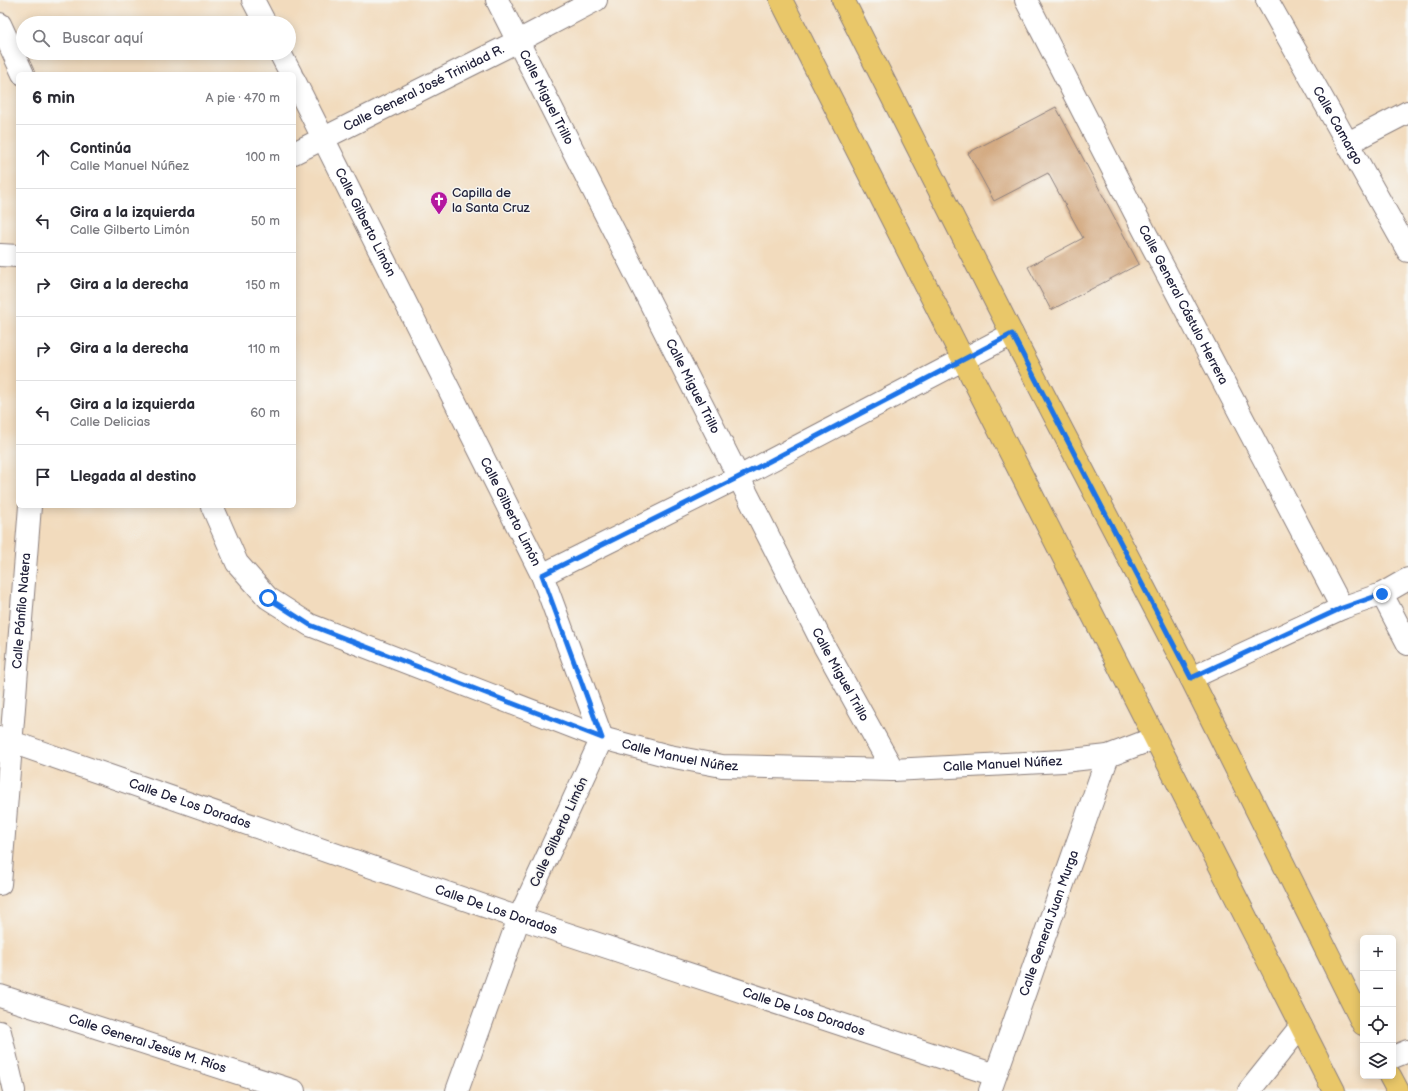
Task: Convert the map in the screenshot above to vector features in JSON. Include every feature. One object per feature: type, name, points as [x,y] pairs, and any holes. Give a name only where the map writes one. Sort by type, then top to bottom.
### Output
[{"type":"main road","points":[[781,0],[962,360],[1334,1091]]},
{"type":"main road","points":[[844,0],[1012,334],[1191,678],[1360,1018]]},
{"type":"main road","points":[[1392,1079],[1398,1091]]},
{"type":"street","points":[[253,0],[261,16]]},
{"type":"street","name":"Calle Miguel Trillo","points":[[497,0],[823,644],[893,770]]},
{"type":"street","name":"Calle General José Trinidad R.","points":[[296,152],[518,41],[596,0]]},
{"type":"street","name":"Calle General Cástulo Herrera","points":[[1026,0],[1131,206],[1342,608]]},
{"type":"street","name":"Calle Camargo","points":[[1267,0],[1408,251]]},
{"type":"street","points":[[0,24],[16,59]]},
{"type":"street","points":[[17,60],[22,72]]},
{"type":"street","points":[[284,60],[290,72]]},
{"type":"street","name":"Calle Gilberto Limón","points":[[296,84],[542,575],[602,738],[520,918],[457,1091]]},
{"type":"street","points":[[1348,143],[1408,112]]},
{"type":"street","points":[[0,255],[16,256]]},
{"type":"street","points":[[542,575],[739,477],[1012,334]]},
{"type":"street","name":"Calle Pánfilo Natera","points":[[0,884],[6,739],[30,508]]},
{"type":"street","name":"Calle Manuel Núñez","points":[[213,508],[237,563],[268,598],[310,625],[602,738],[669,756],[722,766],[893,770],[1063,761],[1108,756],[1155,738]]},
{"type":"street","points":[[1191,678],[1342,608],[1382,594],[1408,579]]},
{"type":"street","points":[[1382,594],[1408,644]]},
{"type":"street","name":"Calle De Los Dorados","points":[[6,739],[992,1083]]},
{"type":"street","name":"Calle General Juan Murga","points":[[992,1083],[1108,756]]},
{"type":"street","name":"Calle General Jesús M. Ríos","points":[[0,996],[294,1091]]},
{"type":"street","points":[[1249,1091],[1301,1026]]},
{"type":"street","points":[[0,1032],[14,1091]]},
{"type":"street","points":[[1396,1056],[1408,1051]]},
{"type":"building","points":[[1056,107],[1139,264],[1051,310],[1028,267],[1083,238],[1048,173],[994,201],[968,153]]},
{"type":"place","name":"Capilla de la Santa Cruz","points":[[439,215]]},
{"type":"route","points":[[268,598],[310,625],[602,738],[542,575],[739,477],[1012,334],[1191,678],[1342,608],[1382,594]]}]
